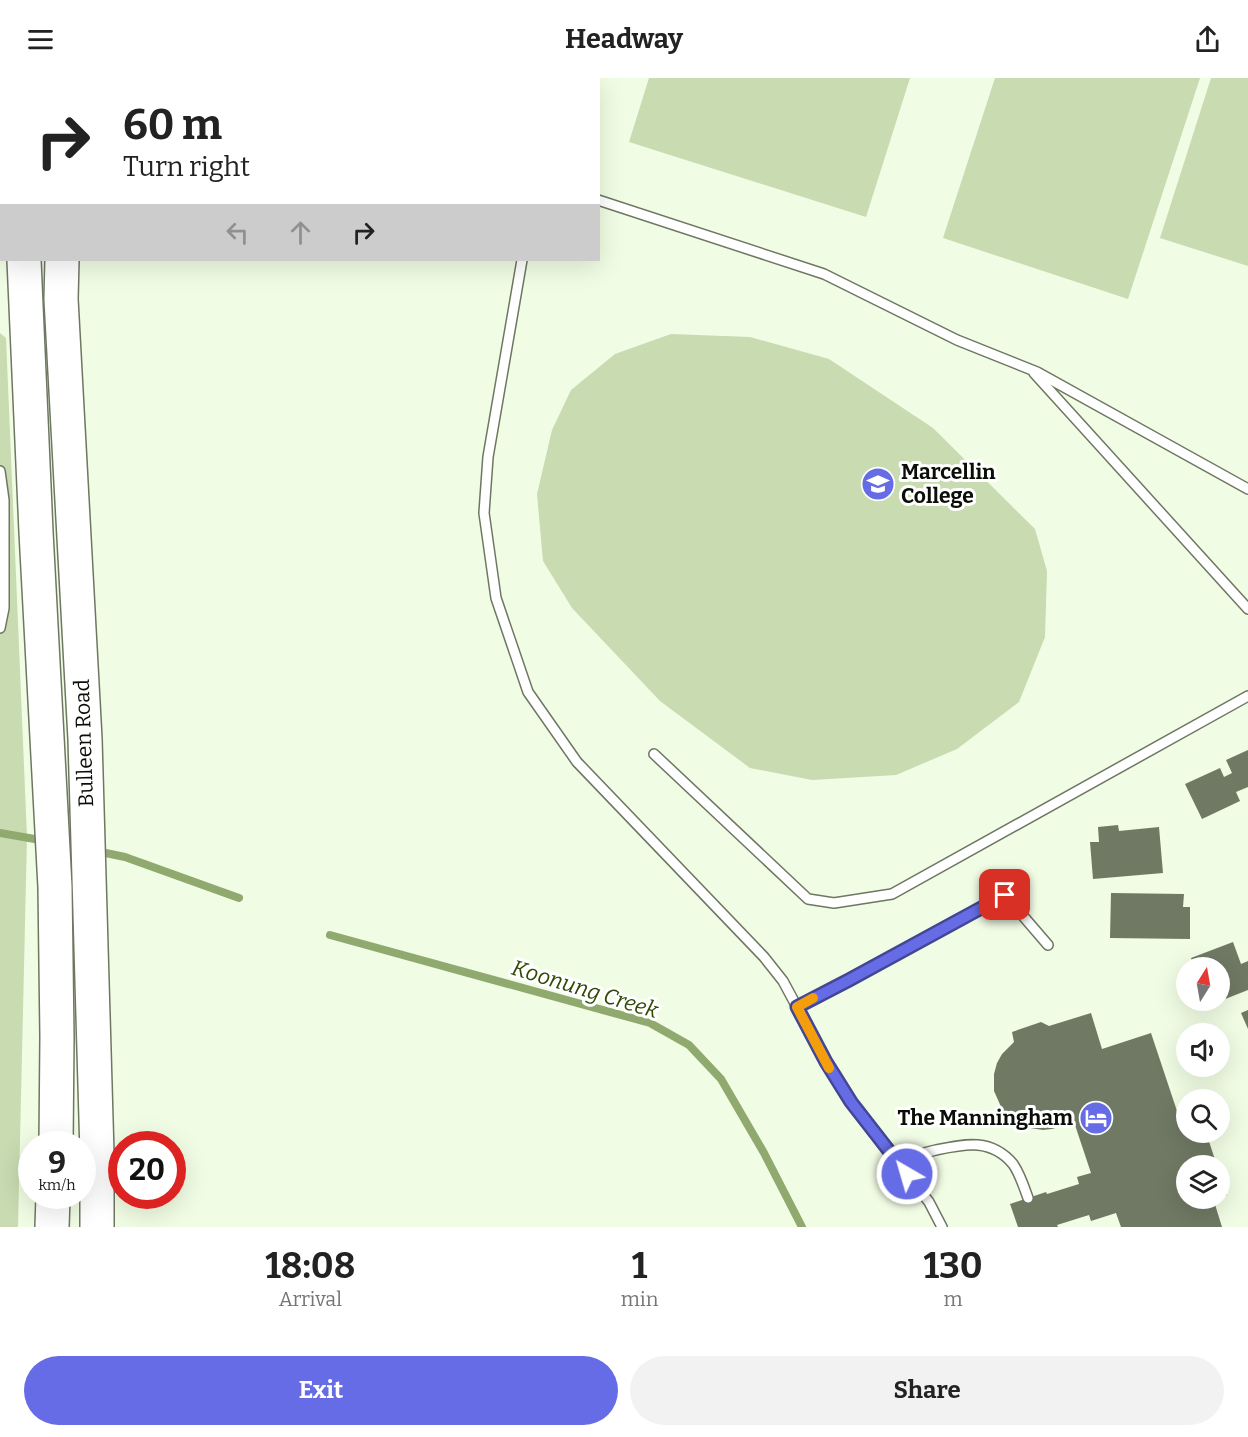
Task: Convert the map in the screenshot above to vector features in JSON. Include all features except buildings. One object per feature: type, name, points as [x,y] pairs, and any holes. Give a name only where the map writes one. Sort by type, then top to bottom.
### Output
[{"type":"highway","name":"Bulleen Road","points":[[24,261],[35,521],[55,887],[56,1131]]},
{"type":"highway","name":"Bulleen Road","points":[[62,261],[61,299],[85,739],[97,1227]]},
{"type":"highway","points":[[52,1227],[53,1209]]},
{"type":"lane","points":[[600,201],[825,274],[957,340],[1037,372],[1248,489]]},
{"type":"lane","points":[[522,261],[488,457],[484,513],[496,598],[528,692],[577,762],[764,957],[783,981],[826,1062],[851,1102],[929,1202],[942,1227]]},
{"type":"lane","points":[[1030,369],[1248,609]]},
{"type":"lane","points":[[0,471],[4,500],[4,608],[0,628]]},
{"type":"lane","points":[[654,754],[808,899],[834,903],[892,894],[1248,696]]},
{"type":"lane","points":[[797,1007],[1005,895],[1048,945]]},
{"type":"lane","points":[[895,1160],[963,1144],[977,1144],[1003,1155],[1014,1166],[1028,1198]]},
{"type":"green space","points":[[649,78],[910,78],[866,217],[629,142]]},
{"type":"green space","points":[[995,78],[1200,78],[1128,299],[943,238]]},
{"type":"green space","points":[[1211,78],[1248,78],[1248,266],[1160,238]]},
{"type":"green space","points":[[0,333],[6,338],[27,837],[20,1131],[18,1131],[18,1227],[0,1227]]},
{"type":"green space","points":[[671,334],[750,337],[829,359],[933,428],[1035,529],[1047,571],[1045,637],[1019,702],[957,749],[896,775],[812,780],[750,768],[660,701],[572,608],[543,561],[537,494],[552,430],[571,390],[615,354]]},
{"type":"waterway","name":"Koonung Creek","points":[[0,833],[46,841]]},
{"type":"waterway","name":"Koonung Creek","points":[[96,851],[125,857],[239,898]]},
{"type":"waterway","name":"Koonung Creek","points":[[330,935],[650,1023],[689,1045],[721,1079],[764,1153],[802,1227]]},
{"type":"slow traffic","points":[[813,998],[797,1007],[829,1068]]},
{"type":"place","name":"Marcellin College","points":[[878,484]]},
{"type":"place","name":"The Manningham","points":[[1096,1118]]},
{"type":"route","points":[[907,1174],[851,1102],[826,1062],[797,1007],[1005,895]]}]
